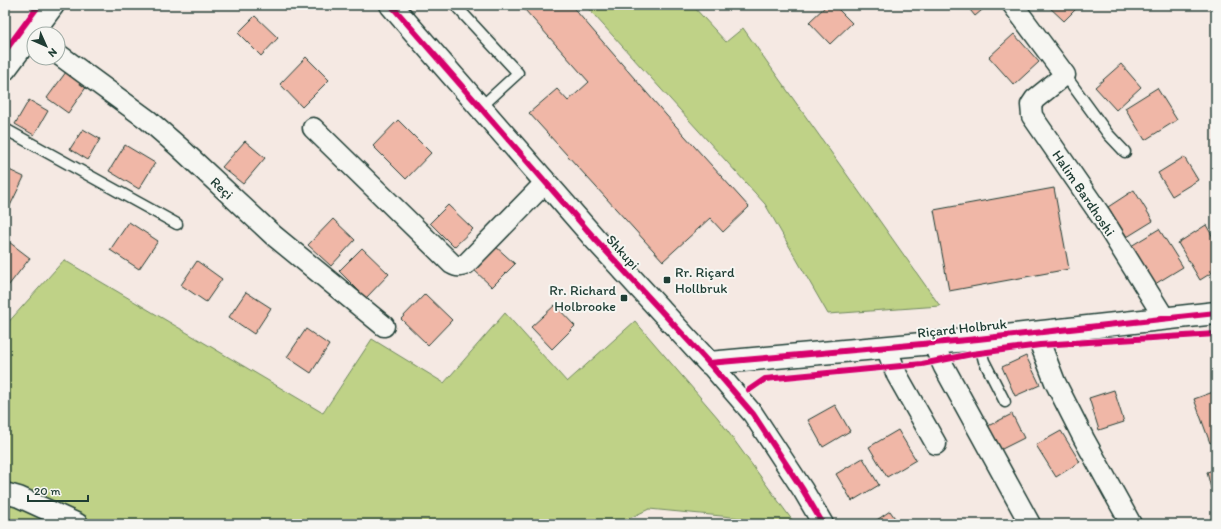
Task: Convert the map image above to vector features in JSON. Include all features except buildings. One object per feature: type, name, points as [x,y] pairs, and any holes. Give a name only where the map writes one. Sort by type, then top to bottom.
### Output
[{"type":"street","points":[[5,68],[53,5]]},
{"type":"street","name":"Shkupi","points":[[392,5],[546,182],[753,414],[803,490],[823,524]]},
{"type":"street","points":[[1013,5],[1065,75]]},
{"type":"street","name":"Reçi","points":[[66,60],[148,120],[273,235],[384,326]]},
{"type":"street","name":"Halim Bardhoshi","points":[[1065,75],[1035,99],[1031,105],[1032,116],[1101,216],[1165,319]]},
{"type":"street","points":[[313,128],[456,267],[461,267],[466,264],[546,182]]},
{"type":"street","name":"Riçard Holbruk","points":[[709,363],[978,339],[1216,313]]},
{"type":"street","points":[[1036,333],[1055,382],[1084,439],[1132,524]]},
{"type":"street","name":"Riçard Holbruk","points":[[933,343],[944,367],[1030,524]]},
{"type":"street","points":[[886,348],[897,375],[936,444]]},
{"type":"street","points":[[5,493],[19,497],[78,524]]},
{"type":"lane","points":[[455,5],[518,73],[482,108]]},
{"type":"lane","points":[[1065,75],[1108,134],[1125,152]]},
{"type":"lane","points":[[5,129],[177,224]]},
{"type":"lane","name":"Riçard Holbruk","points":[[978,339],[984,361],[1004,402]]},
{"type":"green space","points":[[585,5],[692,5],[726,42],[743,28],[940,306],[828,314],[765,204]]},
{"type":"green space","points":[[64,260],[323,413],[372,339],[444,383],[505,313],[567,382],[635,321],[718,418],[795,524],[749,524],[742,518],[649,509],[617,524],[5,524],[5,326]]},
{"type":"cycle path","points":[[5,51],[39,5]]},
{"type":"cycle path","points":[[391,5],[596,240],[709,363],[753,414],[803,490],[823,524]]},
{"type":"cycle path","points":[[709,363],[978,339],[1216,313]]},
{"type":"cycle path","points":[[749,390],[765,379],[922,364],[972,354],[1040,345],[1216,334]]},
{"type":"place","name":"Rr. Riçard Hollbruk","points":[[667,280]]},
{"type":"place","name":"Rr. Richard Holbrooke","points":[[624,298]]}]
